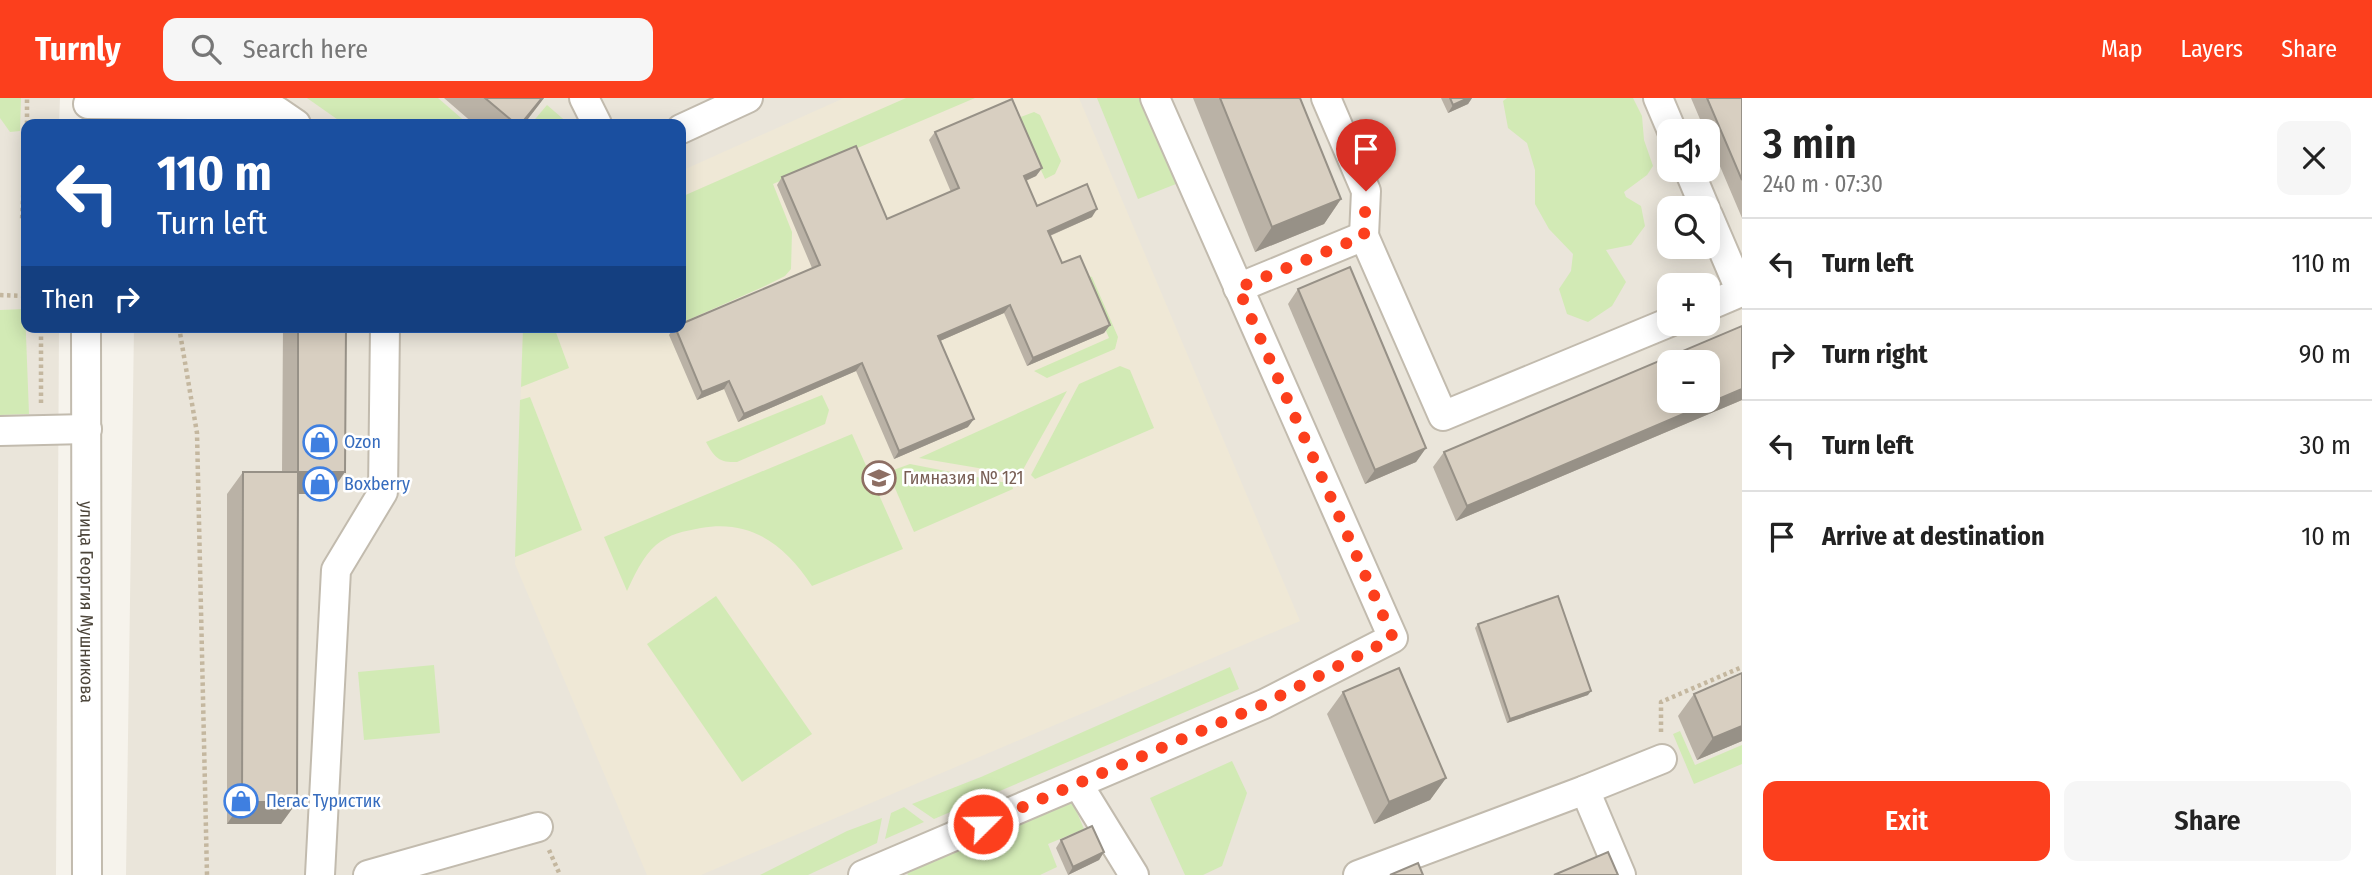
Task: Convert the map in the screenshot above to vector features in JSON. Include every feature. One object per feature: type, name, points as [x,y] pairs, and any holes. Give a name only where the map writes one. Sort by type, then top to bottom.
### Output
[{"type":"street","points":[[584,98],[594,119]]},
{"type":"street","points":[[686,127],[748,98]]},
{"type":"street","points":[[863,875],[1264,704],[1393,638],[1155,98]]},
{"type":"street","points":[[1326,98],[1366,191],[1364,236],[1443,416],[1657,327]]},
{"type":"street","points":[[1658,98],[1667,119]]},
{"type":"street","points":[[88,109],[191,105],[277,111],[289,119]]},
{"type":"street","points":[[1238,288],[1364,236]]},
{"type":"street","points":[[1720,243],[1741,292],[1720,301]]},
{"type":"street","name":"улица Георгия Мушникова","points":[[86,333],[87,875]]},
{"type":"street","points":[[320,875],[336,570],[383,492],[385,333]]},
{"type":"street","points":[[0,431],[87,429]]},
{"type":"street","points":[[1358,875],[1662,759]]},
{"type":"street","points":[[1078,784],[1134,875]]},
{"type":"street","points":[[1585,790],[1621,875]]},
{"type":"street","points":[[368,875],[538,827]]},
{"type":"path","points":[[27,98],[27,119]]},
{"type":"path","points":[[0,295],[21,296]]},
{"type":"path","points":[[41,333],[41,430]]},
{"type":"path","points":[[180,333],[197,433],[206,875]]},
{"type":"path","points":[[1662,759],[1661,702],[1742,667]]},
{"type":"shaded area","points":[[0,98],[60,98],[59,119],[21,119],[21,333],[59,333],[56,875],[0,875]]},
{"type":"shaded area","points":[[138,98],[1742,98],[1742,875],[126,875],[134,333],[686,333],[686,119],[138,119]]},
{"type":"shaded area","name":"Гимназия № 121","points":[[844,98],[1079,98],[1300,621],[701,875],[647,875],[515,564],[523,333],[686,333],[686,169]]},
{"type":"green space","points":[[0,98],[21,98],[20,131],[10,132],[0,118]]},
{"type":"green space","points":[[307,98],[438,98],[462,119],[337,119]]},
{"type":"green space","points":[[906,98],[975,98],[773,184],[792,232],[791,269],[785,276],[765,286],[686,321],[686,195]]},
{"type":"green space","points":[[1097,98],[1146,98],[1181,182],[1138,199]]},
{"type":"green space","points":[[1507,98],[1633,98],[1642,116],[1644,140],[1653,166],[1647,175],[1624,192],[1626,197],[1641,206],[1645,226],[1631,245],[1606,250],[1626,282],[1612,306],[1588,322],[1567,314],[1559,289],[1571,271],[1573,254],[1549,229],[1535,204],[1535,170],[1527,143],[1508,128],[1503,101]]},
{"type":"green space","points":[[547,105],[563,119],[535,119]]},
{"type":"green space","points":[[1034,112],[1040,115],[1061,161],[1055,174],[1045,179],[1018,118]]},
{"type":"green space","points":[[1082,273],[1092,277],[1118,337],[1115,349],[1047,378],[1034,371],[1109,338]]},
{"type":"green space","points":[[21,309],[21,333],[26,333],[29,414],[0,415],[0,310]]},
{"type":"green space","points":[[523,333],[556,333],[569,368],[521,387]]},
{"type":"green space","points":[[1120,366],[1130,370],[1154,428],[1035,479],[1031,475],[1079,384]]},
{"type":"green space","points":[[1067,391],[1020,475],[919,458]]},
{"type":"green space","points":[[822,395],[829,410],[825,424],[737,462],[718,458],[706,442]]},
{"type":"green space","points":[[530,397],[582,530],[515,557],[520,400]]},
{"type":"green space","points":[[852,434],[903,549],[812,586],[790,558],[765,538],[736,528],[701,528],[671,536],[656,545],[643,560],[627,591],[604,537]]},
{"type":"green space","points":[[910,464],[1012,484],[1013,489],[914,532],[888,472]]},
{"type":"green space","points":[[716,596],[812,734],[742,782],[647,644]]},
{"type":"green space","points":[[434,665],[440,733],[364,740],[358,672]]},
{"type":"green space","points":[[1230,667],[1239,689],[934,819],[912,804],[981,777]]},
{"type":"green space","points":[[1680,731],[1695,765],[1742,745],[1742,764],[1694,784],[1673,734]]},
{"type":"green space","points":[[1232,761],[1247,793],[1222,866],[1203,875],[1185,875],[1150,798]]},
{"type":"green space","points":[[1070,796],[1084,829],[1048,844],[1057,867],[1040,875],[908,875],[905,868]]},
{"type":"green space","points":[[904,807],[924,822],[885,839],[891,813]]},
{"type":"green space","points":[[882,818],[877,843],[808,875],[760,875],[847,831]]},
{"type":"building","points":[[485,98],[542,98],[525,119],[510,119]]},
{"type":"building","points":[[1220,98],[1300,98],[1341,199],[1272,227]]},
{"type":"building","points":[[1450,98],[1468,98],[1453,105]]},
{"type":"building","points":[[1707,98],[1742,98],[1742,180],[1720,128],[1720,119],[1716,119]]},
{"type":"building","points":[[1012,99],[1042,168],[1024,176],[1037,206],[1087,184],[1097,209],[1048,231],[1062,263],[1080,256],[1110,325],[1033,358],[1010,305],[938,336],[974,419],[899,451],[862,363],[744,414],[729,381],[702,392],[677,333],[686,333],[686,322],[820,265],[782,177],[856,146],[887,219],[959,188],[935,132]]},
{"type":"building","points":[[1350,267],[1426,448],[1375,470],[1298,289]]},
{"type":"building","points":[[1742,326],[1742,389],[1720,398],[1720,350],[1685,350]]},
{"type":"building","points":[[298,333],[346,333],[345,472],[298,472]]},
{"type":"building","points":[[1657,362],[1657,413],[1686,413],[1467,506],[1444,452]]},
{"type":"building","points":[[243,472],[298,472],[297,802],[242,802]]},
{"type":"building","points":[[1558,596],[1591,691],[1510,719],[1478,624]]},
{"type":"building","points":[[1399,668],[1446,778],[1389,802],[1343,692]]},
{"type":"building","points":[[1742,673],[1742,726],[1713,738],[1694,694]]},
{"type":"building","points":[[1092,826],[1104,852],[1073,867],[1061,840]]},
{"type":"building","points":[[1608,852],[1618,875],[1554,875]]},
{"type":"building","points":[[1418,863],[1423,875],[1390,875]]},
{"type":"place","name":"Ozon","points":[[320,442]]},
{"type":"place","name":"Гимназия № 121","points":[[879,478]]},
{"type":"place","name":"Boxberry","points":[[320,484]]},
{"type":"place","name":"Пегас Туристик","points":[[241,801]]},
{"type":"route","points":[[983,824],[1264,704],[1393,638],[1238,288],[1364,236],[1366,191]]}]
